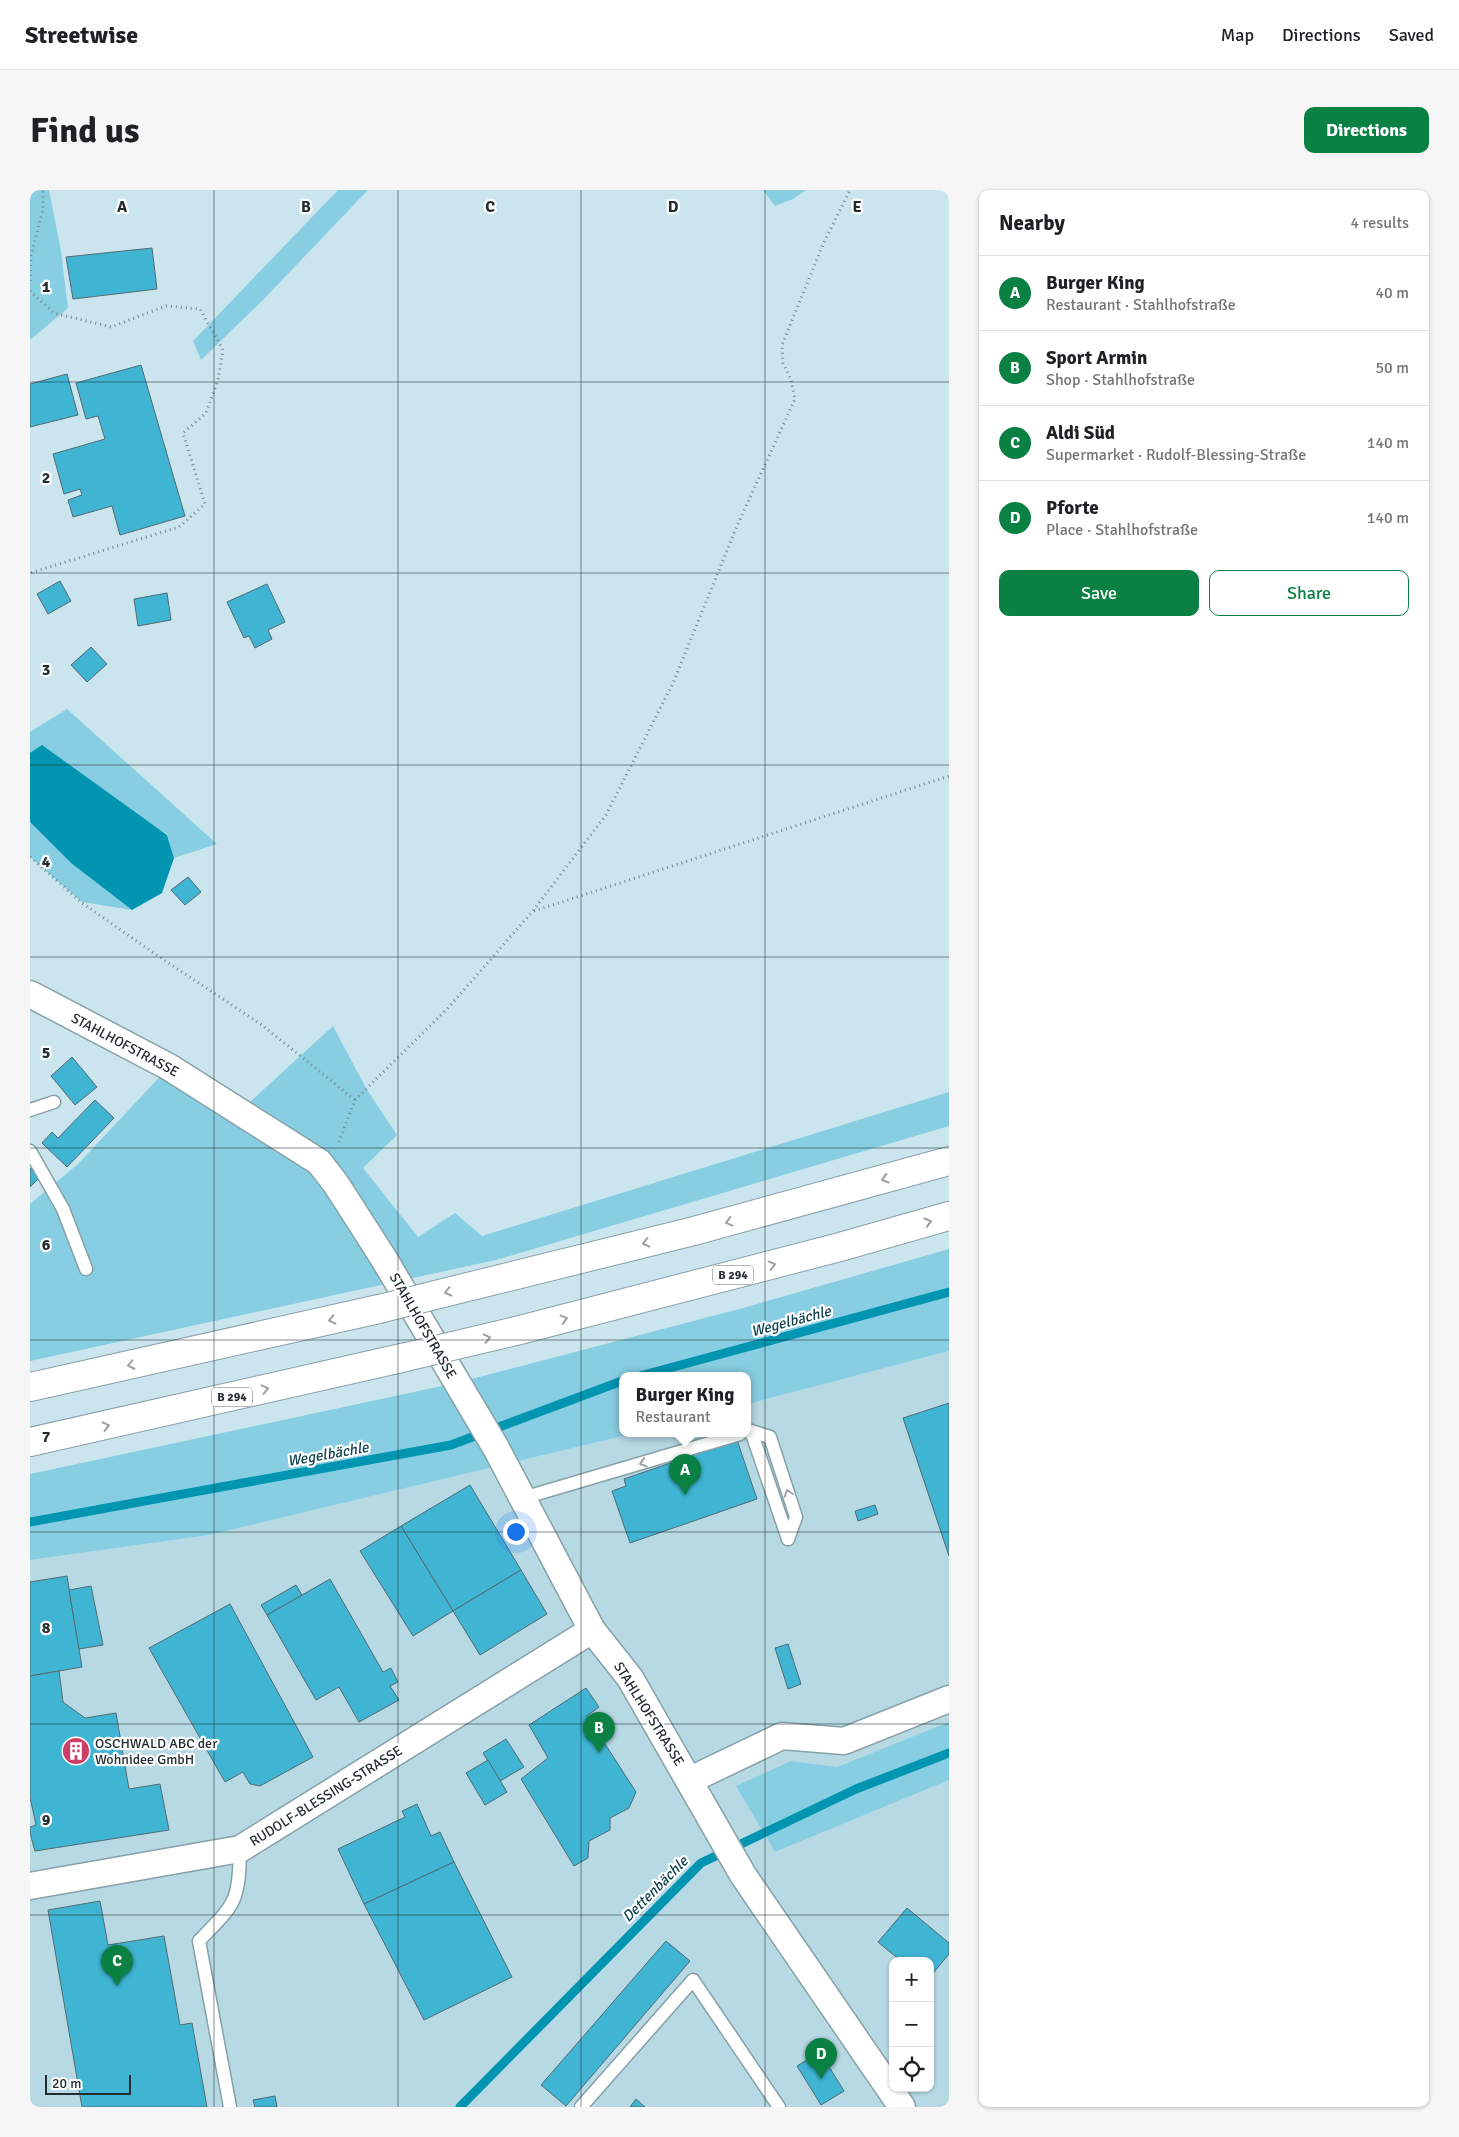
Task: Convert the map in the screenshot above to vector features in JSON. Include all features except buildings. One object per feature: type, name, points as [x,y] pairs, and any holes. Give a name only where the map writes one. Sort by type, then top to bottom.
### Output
[{"type":"highway","points":[[30,1387],[379,1309],[694,1231],[949,1161]]},
{"type":"highway","name":"B 294","points":[[30,1442],[516,1331],[840,1247],[949,1216]]},
{"type":"street","name":"STAHLHOFSTRASSE","points":[[30,994],[169,1067],[319,1162],[336,1184],[384,1259],[496,1448],[592,1630],[630,1678],[743,1875],[902,2107]]},
{"type":"street","name":"RUDOLF-BLESSING-STRASSE","points":[[30,1886],[240,1849],[592,1630]]},
{"type":"street","name":"STAHLHOFSTRASSE","points":[[690,1780],[782,1736],[844,1741],[949,1699]]},
{"type":"lane","points":[[30,1110],[54,1102]]},
{"type":"lane","points":[[30,1151],[62,1209],[86,1270]]},
{"type":"lane","points":[[522,1498],[729,1437]]},
{"type":"lane","points":[[748,1437],[788,1539]]},
{"type":"lane","points":[[230,2107],[199,1941],[232,1906],[239,1886],[240,1849]]},
{"type":"lane","points":[[581,2107],[693,1980],[779,2107]]},
{"type":"path","points":[[30,281],[31,256],[44,209],[42,190]]},
{"type":"path","points":[[319,1162],[339,1143],[355,1100],[448,1008],[532,912],[606,815],[673,683],[738,526],[795,399],[791,380],[783,363],[782,345],[824,242],[850,190]]},
{"type":"path","points":[[30,291],[54,312],[111,327],[166,306],[200,309],[223,350],[218,380],[206,413],[183,433],[205,504],[178,527],[30,573]]},
{"type":"path","points":[[532,912],[949,776]]},
{"type":"path","points":[[30,857],[82,902],[164,960],[262,1025],[355,1100]]},
{"type":"shaded area","points":[[30,190],[49,190],[61,251],[68,308],[30,340]]},
{"type":"shaded area","points":[[338,190],[368,190],[262,301],[201,360],[193,341]]},
{"type":"shaded area","points":[[763,190],[806,190],[793,199],[775,206]]},
{"type":"shaded area","points":[[67,709],[217,844],[174,858],[167,834],[30,753],[30,732]]},
{"type":"shaded area","points":[[42,745],[167,835],[174,858],[162,893],[132,910],[71,863],[30,822],[30,753]]},
{"type":"shaded area","points":[[30,822],[71,863],[132,910],[82,902],[30,857]]},
{"type":"shaded area","points":[[333,1026],[366,1088],[397,1135],[363,1168],[418,1237],[455,1213],[482,1236],[949,1092],[949,1126],[496,1260],[30,1361],[30,1204],[78,1164],[169,1067],[239,1112]]},
{"type":"shaded area","points":[[949,1249],[949,1351],[751,1403],[751,1372],[619,1372],[619,1437],[209,1535],[30,1560],[30,1474],[456,1383],[743,1308]]},
{"type":"shaded area","points":[[949,1351],[949,1722],[837,1767],[791,1761],[775,1852],[949,1780],[949,2107],[30,2107],[30,1560],[209,1535],[619,1437],[751,1437],[751,1403]]},
{"type":"shaded area","points":[[949,1722],[949,1780],[775,1852],[736,1786],[791,1761],[837,1767]]},
{"type":"waterway","name":"Wegelbächle","points":[[655,1372],[949,1292]]},
{"type":"waterway","name":"Wegelbächle","points":[[30,1522],[451,1445],[619,1382]]},
{"type":"waterway","name":"Dettenbächle","points":[[460,2107],[701,1863],[856,1789],[949,1753]]},
{"type":"place","name":"Burger King","points":[[685,1495]]},
{"type":"place","name":"OSCHWALD ABC der Wohnidee GmbH","points":[[76,1751]]},
{"type":"place","name":"Sport Armin","points":[[599,1753]]},
{"type":"place","name":"Aldi Süd","points":[[117,1986]]},
{"type":"place","name":"Pforte","points":[[821,2079]]}]
